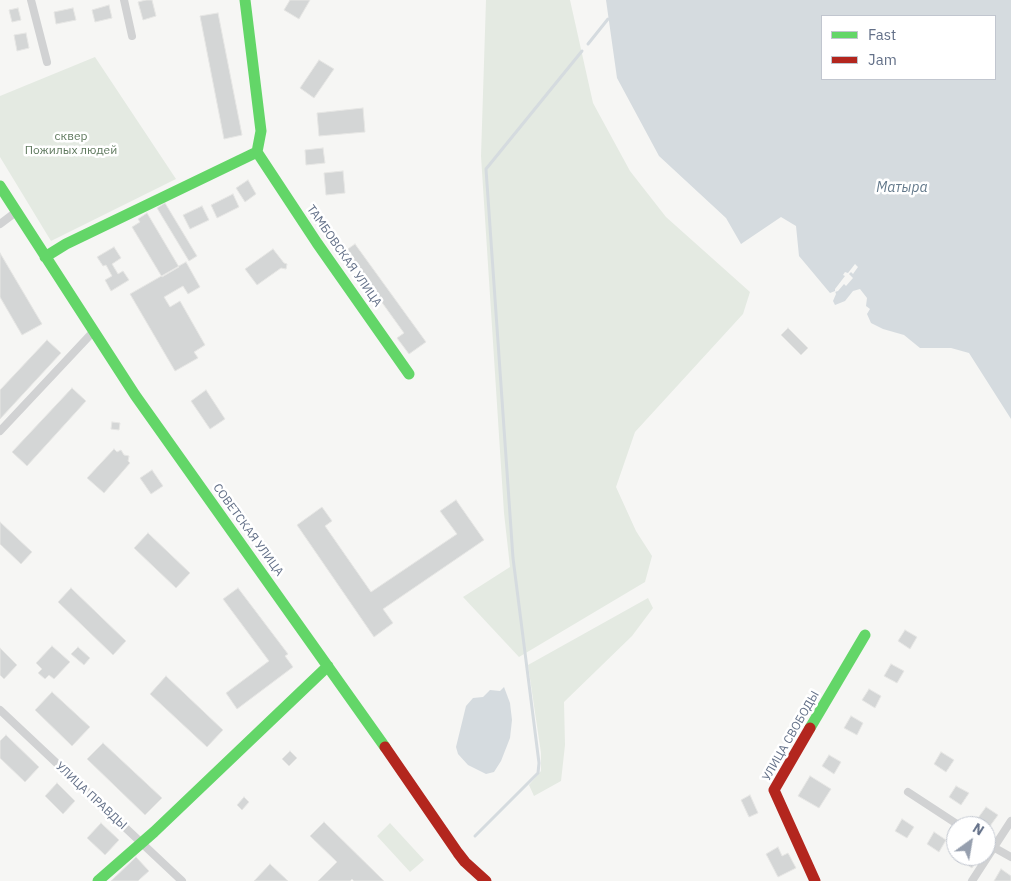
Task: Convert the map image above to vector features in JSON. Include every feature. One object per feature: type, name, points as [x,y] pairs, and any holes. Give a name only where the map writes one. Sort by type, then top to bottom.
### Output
[{"type":"street","points":[[31,0],[47,62]]},
{"type":"street","points":[[124,0],[132,36]]},
{"type":"street","points":[[45,257],[66,244],[258,152],[261,131],[245,0]]},
{"type":"street","name":"ТАМБОВСКАЯ УЛИЦА","points":[[258,152],[317,243],[409,374]]},
{"type":"street","name":"СОВЕТСКАЯ УЛИЦА","points":[[0,186],[135,395],[465,862],[486,881]]},
{"type":"street","points":[[0,224],[16,212]]},
{"type":"street","points":[[0,431],[93,332]]},
{"type":"street","name":"УЛИЦА СВОБОДЫ","points":[[815,881],[774,790],[865,635]]},
{"type":"street","points":[[98,881],[141,843],[328,666]]},
{"type":"street","name":"УЛИЦА ПРАВДЫ","points":[[2,716],[182,881]]},
{"type":"street","points":[[908,792],[946,817]]},
{"type":"street","points":[[996,838],[1011,821]]},
{"type":"street","points":[[996,848],[1011,857]]},
{"type":"street","points":[[465,862],[478,881]]},
{"type":"street","points":[[972,881],[980,866]]},
{"type":"green space","points":[[486,0],[570,0],[593,103],[630,171],[666,217],[750,292],[743,314],[635,432],[616,487],[636,531],[652,556],[645,582],[519,657],[463,597],[510,567],[504,513],[481,156]]},
{"type":"green space","name":"сквер Пожилых людей","points":[[95,57],[176,179],[51,241],[0,157],[0,96]]},
{"type":"green space","points":[[648,598],[653,608],[632,636],[564,702],[565,745],[561,781],[534,796],[529,785],[541,771],[541,753],[528,665]]},
{"type":"green space","points":[[390,823],[424,860],[410,872],[377,836]]},
{"type":"water","name":"Матыра","points":[[606,0],[1011,0],[1011,419],[969,353],[951,348],[920,348],[904,335],[883,329],[871,323],[867,314],[870,309],[866,306],[867,298],[860,289],[853,291],[845,301],[835,305],[833,301],[836,294],[835,291],[830,293],[799,256],[796,226],[781,217],[741,244],[726,218],[659,156],[617,78]]},
{"type":"water","points":[[504,687],[510,703],[512,720],[510,738],[501,761],[494,772],[486,774],[468,765],[458,754],[456,747],[466,706],[473,698],[483,697],[490,690],[500,691]]},
{"type":"pier","points":[[855,264],[858,267],[853,274],[851,272],[849,274],[853,278],[846,286],[844,284],[835,292],[835,289],[845,276],[843,275],[845,272],[848,273]]},
{"type":"building","points":[[152,0],[156,16],[143,20],[138,2]]},
{"type":"building","points":[[290,0],[310,0],[299,19],[284,10]]},
{"type":"building","points":[[109,5],[112,18],[95,22],[92,10]]},
{"type":"building","points":[[18,8],[21,20],[12,22],[9,10]]},
{"type":"building","points":[[73,8],[76,20],[56,24],[54,12]]},
{"type":"building","points":[[218,13],[242,135],[224,139],[200,16]]},
{"type":"building","points":[[26,33],[29,48],[17,51],[14,35]]},
{"type":"building","points":[[319,60],[334,69],[314,98],[300,88]]},
{"type":"building","points":[[363,108],[365,132],[319,136],[317,113]]},
{"type":"building","points":[[323,148],[325,163],[306,165],[305,150]]},
{"type":"building","points":[[343,171],[345,193],[326,195],[324,173]]},
{"type":"building","points":[[248,180],[256,194],[245,202],[236,188]]},
{"type":"building","points":[[233,194],[239,207],[217,218],[211,205]]},
{"type":"building","points":[[165,203],[197,256],[189,261],[157,208]]},
{"type":"building","points":[[202,206],[209,220],[190,229],[183,215]]},
{"type":"building","points":[[147,213],[179,267],[162,277],[132,227],[140,222],[138,219]]},
{"type":"building","points":[[355,244],[426,342],[409,354],[397,338],[404,333],[345,251]]},
{"type":"building","points":[[114,247],[121,258],[112,264],[118,274],[123,271],[129,280],[111,291],[105,280],[112,276],[106,265],[103,266],[97,257]]},
{"type":"building","points":[[273,249],[284,263],[287,264],[286,269],[281,268],[257,285],[245,269]]},
{"type":"building","points":[[0,253],[42,324],[22,335],[0,297]]},
{"type":"building","points":[[186,262],[200,287],[188,294],[183,286],[164,297],[170,307],[180,301],[205,345],[194,352],[198,358],[175,371],[130,294]]},
{"type":"building","points":[[788,328],[808,348],[801,355],[781,335]]},
{"type":"building","points":[[47,340],[61,353],[0,419],[0,390]]},
{"type":"building","points":[[72,388],[86,401],[27,466],[12,452]]},
{"type":"building","points":[[206,390],[225,419],[210,429],[191,401]]},
{"type":"building","points":[[112,422],[120,423],[119,430],[111,429]]},
{"type":"building","points":[[114,449],[117,452],[121,450],[124,455],[129,456],[128,461],[130,463],[104,493],[87,478]]},
{"type":"building","points":[[152,470],[163,486],[151,494],[140,478]]},
{"type":"building","points":[[456,500],[484,540],[383,609],[393,623],[374,637],[297,525],[322,507],[332,521],[325,526],[371,592],[457,534],[440,511]]},
{"type":"building","points":[[0,522],[32,552],[21,564],[0,544]]},
{"type":"building","points":[[148,533],[190,573],[176,588],[134,548]]},
{"type":"building","points":[[71,588],[126,641],[113,655],[58,602]]},
{"type":"building","points":[[238,588],[288,654],[285,656],[293,667],[237,709],[226,693],[269,661],[223,599]]},
{"type":"building","points":[[905,630],[917,637],[910,649],[898,641]]},
{"type":"building","points":[[52,646],[70,662],[54,679],[49,675],[45,679],[38,673],[42,669],[36,663]]},
{"type":"building","points":[[78,647],[90,658],[84,665],[71,654]]},
{"type":"building","points":[[0,648],[17,665],[4,679],[0,675]]},
{"type":"building","points":[[891,664],[904,671],[897,683],[884,676]]},
{"type":"building","points":[[166,676],[223,730],[207,747],[150,694]]},
{"type":"building","points":[[869,689],[881,696],[875,708],[862,700]]},
{"type":"building","points":[[52,692],[90,727],[72,746],[35,710]]},
{"type":"building","points":[[851,716],[863,723],[857,735],[844,728]]},
{"type":"building","points":[[6,735],[39,767],[25,782],[0,758],[0,741]]},
{"type":"building","points":[[103,743],[162,798],[145,815],[87,759]]},
{"type":"building","points":[[290,751],[297,758],[289,766],[282,759]]},
{"type":"building","points":[[941,752],[954,760],[946,772],[934,764]]},
{"type":"building","points":[[829,755],[841,762],[834,774],[822,766]]},
{"type":"building","points":[[810,776],[831,789],[819,808],[798,796]]},
{"type":"building","points":[[57,783],[75,801],[63,814],[45,796]]},
{"type":"building","points":[[956,786],[969,793],[961,805],[949,797]]},
{"type":"building","points":[[750,795],[758,813],[749,817],[741,800]]},
{"type":"building","points":[[244,797],[249,802],[242,810],[237,805]]},
{"type":"building","points":[[986,807],[998,815],[996,818],[996,816],[979,816]]},
{"type":"building","points":[[902,819],[914,827],[907,838],[895,831]]},
{"type":"building","points":[[324,822],[384,881],[354,881],[352,879],[350,881],[318,881],[337,862],[310,836]]},
{"type":"building","points":[[101,823],[119,840],[105,855],[87,838]]},
{"type":"building","points":[[934,832],[946,840],[939,852],[927,844]]},
{"type":"building","points":[[778,847],[782,856],[788,853],[796,868],[778,877],[766,854]]},
{"type":"building","points":[[136,857],[149,871],[138,881],[111,881]]},
{"type":"building","points":[[270,864],[288,881],[254,881]]},
{"type":"building","points":[[1001,869],[1011,876],[1011,881],[994,881]]},
{"type":"waterway","points":[[588,44],[608,19]]},
{"type":"waterway","points":[[475,836],[538,773],[539,763],[513,558],[486,169],[582,51]]},
{"type":"traffic: fast","points":[[245,0],[261,131],[257,152],[317,243],[409,374]]},
{"type":"traffic: fast","points":[[45,257],[66,244],[257,152]]},
{"type":"traffic: fast","points":[[0,186],[135,395],[385,747]]},
{"type":"traffic: fast","points":[[810,728],[865,635]]},
{"type":"traffic: fast","points":[[98,881],[154,832],[328,666]]},
{"type":"traffic: jam","points":[[810,728],[774,790],[815,881]]},
{"type":"traffic: jam","points":[[385,747],[458,853],[486,881]]}]
